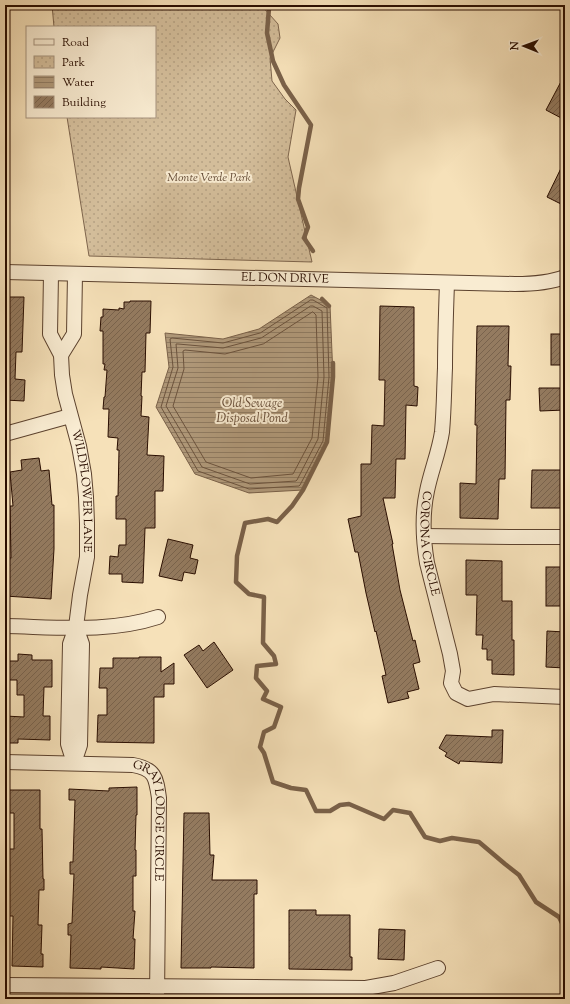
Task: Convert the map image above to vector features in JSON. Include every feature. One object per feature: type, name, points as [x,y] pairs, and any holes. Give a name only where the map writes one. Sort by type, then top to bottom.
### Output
[{"type":"street","name":"EL DON DRIVE","points":[[5,272],[532,284],[565,278]]},
{"type":"street","name":"WILDFLOWER LANE","points":[[51,274],[50,334],[62,355]]},
{"type":"street","name":"WILDFLOWER LANE","points":[[74,763],[80,744],[75,718],[75,676],[82,644],[76,627],[86,557],[87,510],[84,474],[79,446],[65,394],[62,375],[62,355],[74,334],[75,274]]},
{"type":"street","name":"CORONA CIRCLE","points":[[447,283],[444,410],[439,448],[424,504],[424,536],[427,563],[450,654],[453,671],[451,683],[456,693],[468,698],[494,694],[565,697]]},
{"type":"street","points":[[5,434],[70,416]]},
{"type":"street","points":[[424,536],[565,537]]},
{"type":"street","points":[[5,626],[114,627],[144,622],[158,617]]},
{"type":"street","name":"GRAY LODGE CIRCLE","points":[[5,762],[133,765],[144,767],[153,774],[157,785],[159,798],[157,993]]},
{"type":"street","points":[[5,985],[157,993],[366,988],[394,983],[438,968]]},
{"type":"green space","name":"Monte Verde Park","points":[[52,5],[261,5],[278,24],[280,38],[270,58],[272,81],[285,99],[296,110],[288,157],[312,262],[89,256],[67,118],[156,118],[156,26],[54,26]]},
{"type":"water","name":"Old Sewage Disposal Pond","points":[[311,295],[330,305],[333,377],[327,442],[303,490],[249,493],[195,474],[156,407],[169,367],[165,333],[223,339],[259,329]]},
{"type":"building","points":[[565,74],[565,120],[546,110]]},
{"type":"building","points":[[565,160],[565,206],[547,197]]},
{"type":"building","points":[[5,297],[24,297],[22,352],[16,352],[15,379],[25,380],[24,401],[5,400]]},
{"type":"building","points":[[151,301],[150,333],[146,333],[145,372],[142,372],[141,416],[149,417],[147,455],[164,456],[163,491],[155,491],[155,528],[145,528],[143,583],[122,582],[122,574],[109,574],[110,556],[118,557],[119,545],[126,545],[126,519],[116,519],[119,450],[117,450],[118,438],[108,437],[109,409],[103,409],[107,370],[104,370],[105,364],[103,364],[103,331],[100,331],[101,317],[103,317],[103,309],[124,309],[124,302]]},
{"type":"building","points":[[380,306],[414,307],[414,386],[418,387],[417,406],[406,405],[405,459],[396,459],[395,498],[383,498],[393,544],[400,590],[420,662],[413,664],[419,689],[407,692],[409,698],[388,703],[382,676],[386,675],[366,593],[358,552],[355,552],[348,519],[361,516],[361,464],[371,464],[372,425],[384,426],[385,380],[379,380]]},
{"type":"building","points":[[477,326],[509,326],[508,366],[511,366],[510,400],[506,400],[505,479],[499,479],[498,519],[460,518],[460,483],[476,484],[477,425],[475,425]]},
{"type":"building","points":[[551,334],[565,334],[565,365],[551,365]]},
{"type":"building","points":[[539,388],[565,388],[565,410],[540,411]]},
{"type":"building","points":[[39,458],[41,471],[49,470],[52,505],[54,505],[54,549],[51,599],[5,596],[5,558],[11,558],[10,506],[13,506],[10,472],[22,470],[21,460]]},
{"type":"building","points":[[532,470],[565,470],[565,508],[531,508]]},
{"type":"building","points":[[168,539],[193,545],[190,558],[198,560],[195,574],[184,572],[182,581],[159,576]]},
{"type":"building","points":[[466,560],[502,561],[502,601],[512,601],[514,675],[492,674],[492,660],[487,660],[487,649],[482,649],[483,635],[476,635],[477,595],[466,595]]},
{"type":"building","points":[[546,567],[565,567],[565,606],[546,606]]},
{"type":"building","points":[[547,631],[565,632],[565,668],[546,667]]},
{"type":"building","points":[[214,642],[233,670],[207,688],[184,655],[199,645],[203,651]]},
{"type":"building","points":[[18,654],[32,655],[32,660],[52,660],[52,687],[44,687],[43,716],[50,716],[50,740],[18,739],[18,743],[5,743],[5,716],[24,717],[24,695],[17,695],[17,680],[5,680],[5,661],[18,661]]},
{"type":"building","points":[[161,657],[161,672],[174,663],[174,684],[164,684],[164,697],[154,697],[154,743],[97,742],[98,715],[107,715],[107,688],[99,688],[100,668],[113,668],[113,658]]},
{"type":"building","points":[[492,730],[503,730],[502,763],[460,761],[459,764],[445,756],[447,753],[439,748],[446,735],[492,737]]},
{"type":"building","points":[[137,787],[135,850],[136,876],[133,876],[133,911],[135,911],[133,939],[135,939],[134,969],[101,967],[101,969],[70,968],[71,935],[68,935],[68,924],[72,923],[74,874],[70,874],[70,862],[73,862],[75,800],[69,800],[69,789],[109,791],[109,788]]},
{"type":"building","points":[[5,790],[40,790],[40,829],[42,829],[44,890],[39,890],[38,925],[42,925],[41,954],[43,954],[43,967],[12,966],[13,916],[5,916],[5,849],[14,849],[14,813],[5,813]]},
{"type":"building","points":[[184,813],[209,813],[210,855],[214,855],[212,880],[257,880],[257,894],[254,894],[254,968],[181,968]]},
{"type":"building","points":[[289,910],[316,910],[316,915],[350,915],[350,957],[352,957],[352,970],[289,969]]},
{"type":"building","points":[[379,929],[405,930],[404,960],[378,959]]},
{"type":"waterway","points":[[267,5],[269,8],[267,33],[273,61],[284,85],[311,125],[298,199],[308,227],[304,238],[313,251]]},
{"type":"waterway","points":[[322,299],[329,306]]},
{"type":"waterway","points":[[333,363],[327,442],[303,490],[292,506],[277,522],[268,519],[245,523],[237,556],[236,582],[249,594],[264,597],[263,643],[274,656],[276,664],[257,666],[256,678],[267,691],[263,699],[281,707],[274,727],[264,732],[260,747],[264,753],[273,782],[291,788],[306,790],[316,811],[330,811],[340,805],[349,804],[384,819],[393,810],[410,813],[425,837],[440,841],[452,838],[479,842],[519,875],[536,902],[559,917],[565,929]]}]
